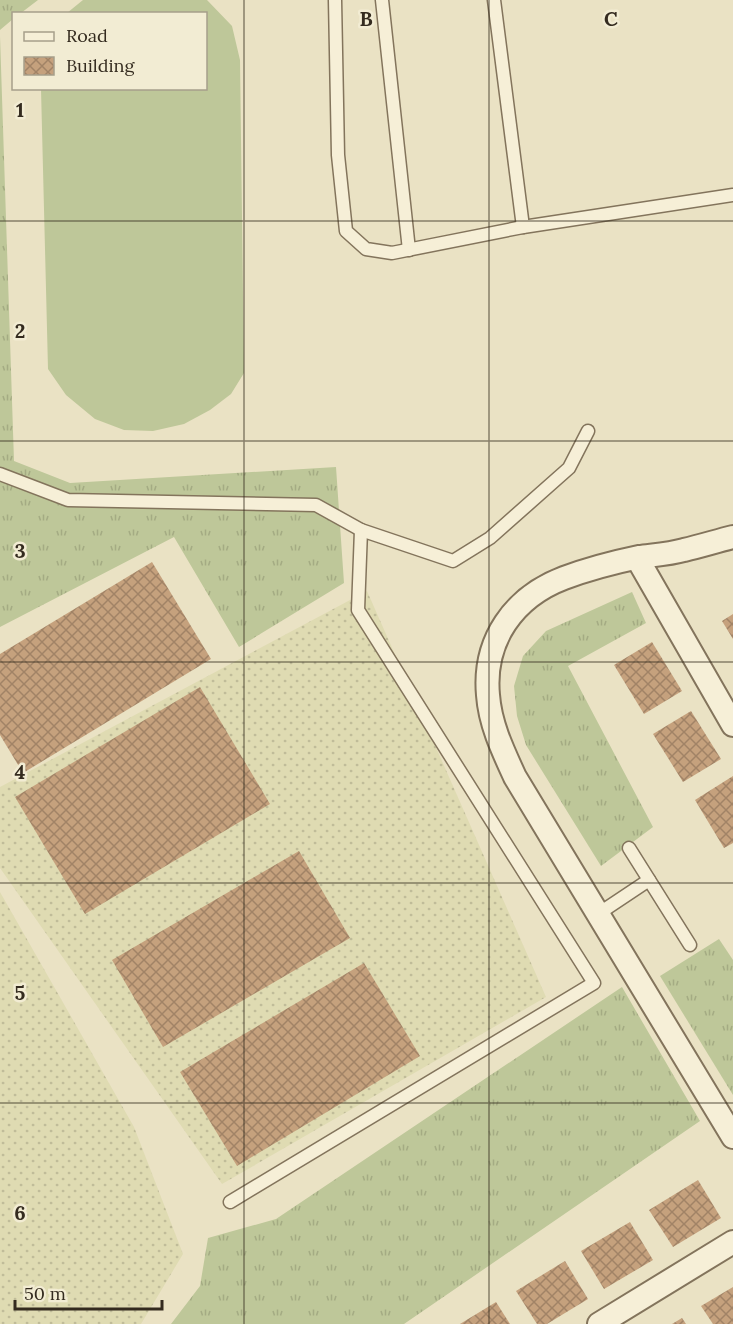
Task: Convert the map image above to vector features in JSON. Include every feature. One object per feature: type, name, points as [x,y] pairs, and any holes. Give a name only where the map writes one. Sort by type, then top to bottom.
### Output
[{"type":"street","points":[[733,537],[683,551],[637,558],[564,578],[540,590],[520,604],[506,623],[494,644],[488,668],[488,696],[494,723],[501,747],[515,777],[733,1137]]},
{"type":"street","points":[[637,558],[733,725]]},
{"type":"street","points":[[599,1324],[733,1242]]},
{"type":"lane","points":[[335,0],[338,155],[346,231],[366,249],[392,253],[523,228],[733,195]]},
{"type":"lane","points":[[381,0],[409,250]]},
{"type":"lane","points":[[494,0],[523,228]]},
{"type":"lane","points":[[0,474],[68,500],[316,505],[362,530],[453,561],[490,538],[569,468],[588,431]]},
{"type":"lane","points":[[230,1202],[594,983],[358,610],[362,530]]},
{"type":"lane","points":[[629,848],[690,945]]},
{"type":"lane","points":[[598,914],[649,880]]},
{"type":"shaded area","points":[[367,591],[546,997],[222,1184],[0,868],[0,787]]},
{"type":"shaded area","points":[[0,892],[134,1127],[183,1254],[141,1324],[0,1324]]},
{"type":"green space","points":[[0,0],[38,0],[22,12],[12,12],[12,20],[0,30]]},
{"type":"green space","points":[[83,0],[207,0],[232,26],[240,60],[244,373],[231,394],[210,410],[184,424],[153,431],[124,430],[95,419],[66,395],[48,369],[41,90],[207,90],[207,12],[68,12]]},
{"type":"green space","points":[[0,36],[14,461],[70,483],[336,467],[344,583],[239,647],[174,537],[0,627]]},
{"type":"green space","points":[[632,592],[646,623],[568,666],[653,827],[601,866],[526,745],[517,716],[514,686],[523,656],[546,631]]},
{"type":"green space","points":[[719,939],[733,960],[733,1095],[660,976]]},
{"type":"green space","points":[[622,987],[700,1121],[404,1324],[171,1324],[200,1286],[208,1238],[276,1219]]},
{"type":"building","points":[[152,562],[211,659],[23,773],[0,735],[0,654]]},
{"type":"building","points":[[733,614],[733,639],[722,621]]},
{"type":"building","points":[[652,642],[682,691],[644,714],[614,665]]},
{"type":"building","points":[[200,687],[270,804],[85,914],[15,797]]},
{"type":"building","points":[[691,711],[721,759],[683,782],[653,734]]},
{"type":"building","points":[[733,776],[733,843],[724,848],[695,800]]},
{"type":"building","points":[[299,851],[350,938],[163,1047],[112,960]]},
{"type":"building","points":[[364,963],[420,1056],[237,1166],[180,1072]]},
{"type":"building","points":[[698,1180],[721,1218],[673,1247],[649,1210]]},
{"type":"building","points":[[630,1222],[653,1260],[604,1289],[581,1251]]},
{"type":"building","points":[[565,1261],[588,1299],[547,1324],[537,1324],[516,1291]]},
{"type":"building","points":[[733,1287],[733,1324],[713,1324],[701,1306]]},
{"type":"building","points":[[496,1302],[510,1324],[460,1324]]},
{"type":"building","points":[[682,1318],[686,1324],[672,1324]]}]
